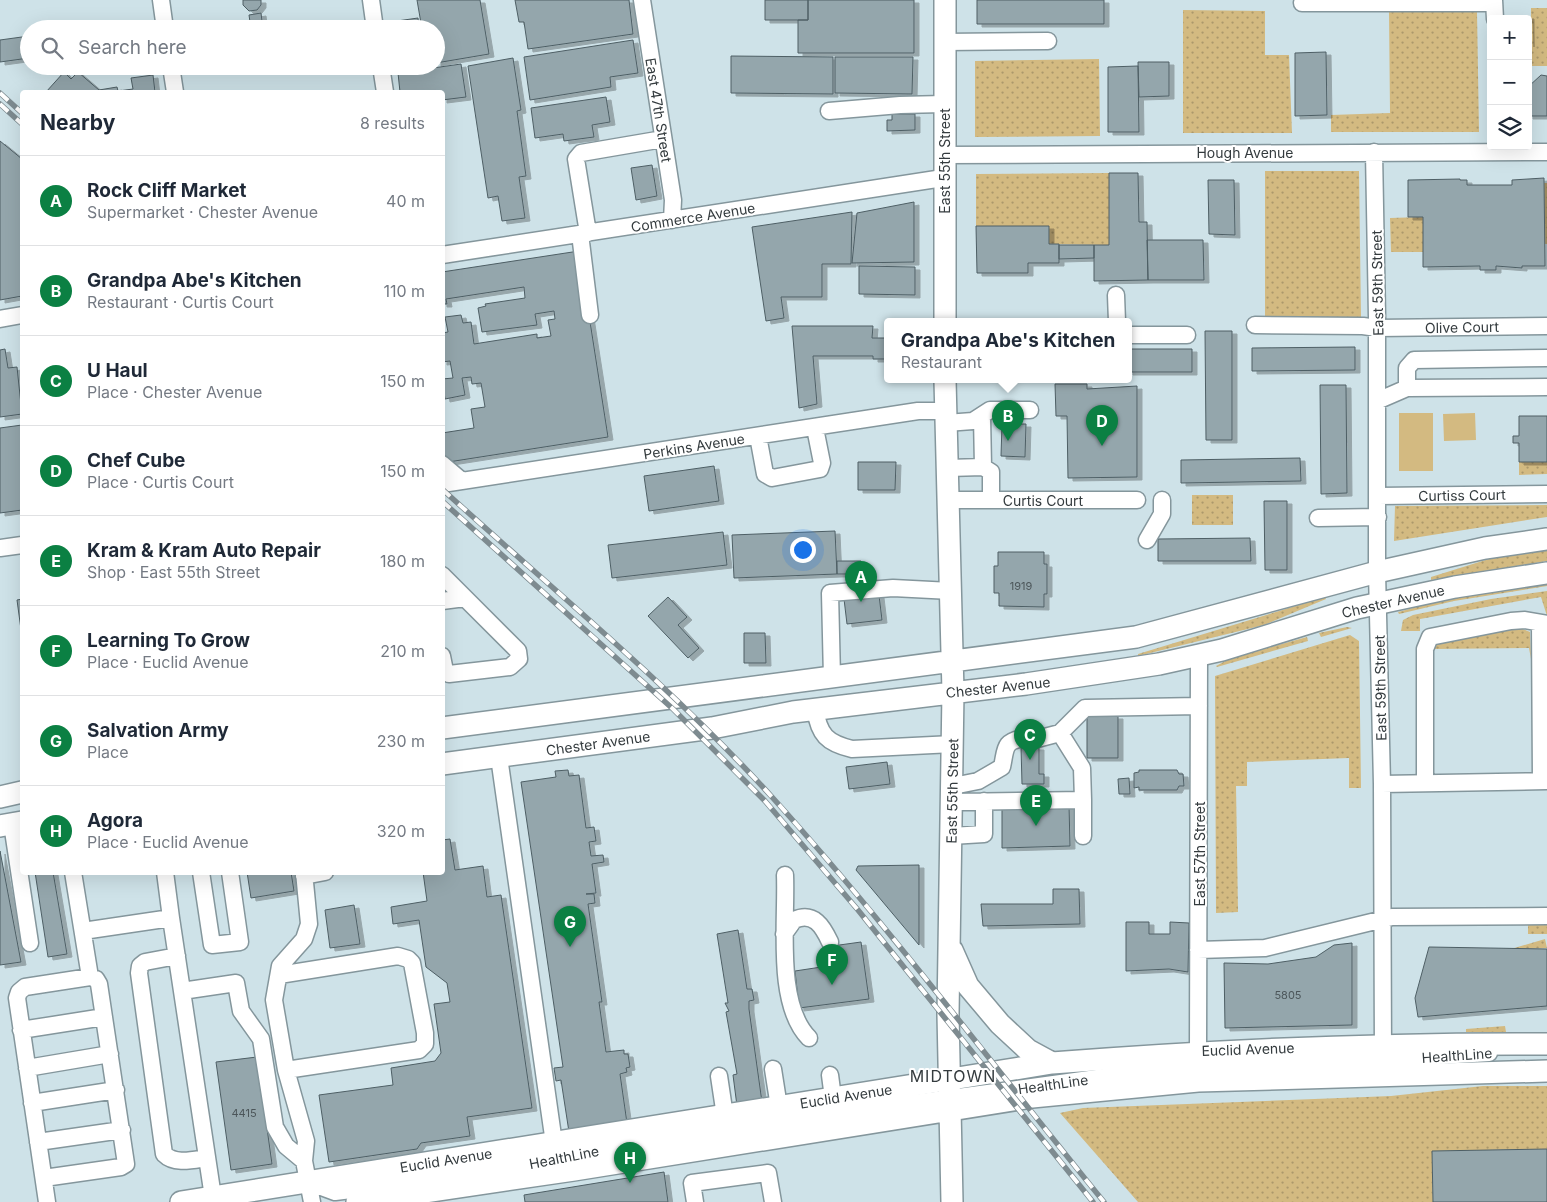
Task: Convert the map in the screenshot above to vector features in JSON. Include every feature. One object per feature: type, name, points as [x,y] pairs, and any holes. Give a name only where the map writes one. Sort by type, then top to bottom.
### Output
[{"type":"main road","name":"East 55th Street","points":[[945,0],[943,154],[945,318]]},
{"type":"main road","name":"East 55th Street","points":[[945,383],[953,662],[949,945],[952,1202]]},
{"type":"main road","name":"Chester Avenue","points":[[445,728],[1136,637],[1376,572],[1485,548],[1547,539]]},
{"type":"main road","name":"Chester Avenue","points":[[445,764],[712,728],[814,709],[1086,676],[1199,656],[1279,633],[1324,617],[1377,604],[1475,583],[1547,573]]},
{"type":"main road","points":[[0,796],[20,792]]},
{"type":"main road","points":[[949,945],[968,986],[1000,1024],[1028,1050],[1052,1063]]},
{"type":"main road","name":"Euclid Avenue","points":[[181,1202],[308,1182],[335,1191],[554,1143],[834,1098],[1032,1097],[1383,1060],[1545,1049]]},
{"type":"main road","name":"Euclid Avenue","points":[[357,1202],[583,1169],[950,1096],[1052,1063],[1198,1051],[1383,1060],[1547,1071]]},
{"type":"street","points":[[161,0],[164,20]]},
{"type":"street","points":[[371,0],[374,20]]},
{"type":"street","name":"East 47th Street","points":[[642,0],[672,200],[672,220]]},
{"type":"street","points":[[1302,3],[1494,7]]},
{"type":"street","points":[[944,42],[1048,41]]},
{"type":"street","points":[[172,75],[175,90]]},
{"type":"street","points":[[382,75],[385,90]]},
{"type":"street","points":[[829,111],[900,105],[944,104]]},
{"type":"street","points":[[590,315],[576,159],[581,153],[663,139]]},
{"type":"street","name":"Hough Avenue","points":[[943,154],[1374,152],[1487,149]]},
{"type":"street","name":"Hough Avenue","points":[[1512,150],[1547,152]]},
{"type":"street","name":"East 59th Street","points":[[1374,152],[1378,496],[1376,572],[1382,784],[1383,1060]]},
{"type":"street","name":"Commerce Avenue","points":[[445,256],[943,178]]},
{"type":"street","points":[[1116,295],[1117,318]]},
{"type":"street","points":[[0,319],[20,315]]},
{"type":"street","name":"Olive Court","points":[[1255,325],[1363,326],[1377,328],[1547,326]]},
{"type":"street","points":[[1132,335],[1187,335]]},
{"type":"street","points":[[1407,388],[1408,368],[1414,360],[1547,358]]},
{"type":"street","points":[[1377,400],[1407,388],[1547,387]]},
{"type":"street","name":"Perkins Avenue","points":[[445,484],[918,411],[973,421],[990,410],[1030,410]]},
{"type":"street","points":[[982,416],[983,467]]},
{"type":"street","points":[[758,436],[765,474],[772,478],[820,469],[822,464],[814,428]]},
{"type":"street","points":[[445,467],[462,481]]},
{"type":"street","points":[[948,468],[983,467],[991,472],[991,500]]},
{"type":"street","name":"Curtiss Court","points":[[1378,496],[1547,494]]},
{"type":"street","name":"Curtis Court","points":[[949,500],[1137,500]]},
{"type":"street","points":[[1147,540],[1162,514],[1162,500]]},
{"type":"street","points":[[1318,518],[1378,517]]},
{"type":"street","points":[[0,548],[20,545]]},
{"type":"street","points":[[445,578],[518,652],[518,658],[510,667],[449,674],[445,671]]},
{"type":"street","points":[[832,678],[830,593],[893,588],[951,591]]},
{"type":"street","points":[[445,601],[464,598]]},
{"type":"street","points":[[1382,784],[1544,781],[1543,623],[1525,620],[1430,637],[1426,643],[1425,783]]},
{"type":"street","name":"East 57th Street","points":[[1198,1051],[1199,656]]},
{"type":"street","points":[[952,794],[1002,767],[1006,745],[1012,740],[1060,733],[1085,708],[1199,706]]},
{"type":"street","points":[[814,709],[817,723],[826,738],[845,748],[953,744]]},
{"type":"street","points":[[1060,733],[1082,768],[1083,836]]},
{"type":"street","points":[[499,757],[554,1143]]},
{"type":"street","points":[[952,794],[984,801],[1083,800]]},
{"type":"street","points":[[951,836],[984,834],[984,801]]},
{"type":"street","points":[[11,824],[30,943]]},
{"type":"street","points":[[74,875],[90,977]]},
{"type":"street","points":[[165,875],[212,1197]]},
{"type":"street","points":[[201,875],[212,945],[240,942],[230,875]]},
{"type":"street","points":[[304,875],[309,924],[304,938],[280,966],[274,1000],[286,1070],[306,1141],[308,1182]]},
{"type":"street","points":[[786,875],[787,912],[784,934],[792,1014],[800,1029],[808,1038]]},
{"type":"street","points":[[1198,950],[1265,948],[1344,927],[1382,921],[1392,917],[1547,916]]},
{"type":"street","points":[[83,931],[171,918]]},
{"type":"street","points":[[784,934],[794,920],[808,918],[817,921],[822,926],[830,942]]},
{"type":"street","points":[[177,956],[145,962],[140,966],[139,973],[164,1154],[169,1159],[180,1161],[207,1158]]},
{"type":"street","points":[[279,975],[398,956],[408,959],[412,963],[425,1033],[425,1044],[419,1050],[286,1070]]},
{"type":"street","points":[[44,1178],[121,1168],[126,1164],[127,1159],[99,984],[96,979],[90,977],[25,987],[16,998],[47,1202]]},
{"type":"street","points":[[182,991],[236,983],[241,1011],[261,1039],[275,1127],[308,1182]]},
{"type":"street","points":[[21,1030],[104,1017]]},
{"type":"street","points":[[27,1068],[110,1054]]},
{"type":"street","points":[[773,1069],[779,1107]]},
{"type":"street","points":[[830,1075],[834,1098]]},
{"type":"street","points":[[719,1076],[726,1116]]},
{"type":"street","points":[[32,1103],[116,1090]]},
{"type":"street","name":"HealthLine","points":[[322,1202],[335,1191],[500,1169],[715,1130],[950,1096]]},
{"type":"street","points":[[38,1142],[122,1130]]},
{"type":"street","points":[[695,1202],[692,1183],[768,1173],[773,1202]]},
{"type":"shaded area","points":[[1531,8],[1547,8],[1547,66],[1532,66]]},
{"type":"shaded area","points":[[1183,10],[1265,11],[1265,55],[1289,55],[1292,133],[1183,133]]},
{"type":"shaded area","points":[[1389,12],[1477,12],[1479,132],[1331,132],[1331,115],[1390,113]]},
{"type":"shaded area","points":[[1099,59],[1100,136],[975,137],[975,61]]},
{"type":"shaded area","points":[[1265,171],[1359,171],[1361,317],[1265,318]]},
{"type":"shaded area","points":[[1109,173],[1109,245],[1049,244],[1048,226],[976,226],[976,174]]},
{"type":"shaded area","points":[[1544,183],[1547,183],[1547,244],[1544,244]]},
{"type":"shaded area","points":[[1423,217],[1423,252],[1391,252],[1390,218]]},
{"type":"shaded area","points":[[1399,413],[1433,413],[1433,471],[1399,471]]},
{"type":"shaded area","points":[[1475,413],[1476,440],[1444,441],[1443,414]]},
{"type":"shaded area","points":[[1519,462],[1547,462],[1547,474],[1519,475]]},
{"type":"shaded area","points":[[1192,495],[1233,495],[1233,525],[1192,525]]},
{"type":"shaded area","points":[[1547,505],[1547,517],[1394,541],[1395,506]]},
{"type":"shaded area","points":[[1547,550],[1547,561],[1431,580],[1431,577],[1492,558]]},
{"type":"shaded area","points":[[1547,584],[1547,586],[1454,601],[1399,614],[1398,612],[1451,598]]},
{"type":"shaded area","points":[[1547,591],[1547,616],[1541,597],[1420,619],[1420,631],[1401,631],[1403,620],[1413,615],[1491,599]]},
{"type":"shaded area","points":[[1325,597],[1326,599],[1264,625],[1138,656],[1138,654]]},
{"type":"shaded area","points":[[1347,627],[1352,628],[1321,637],[1319,633]]},
{"type":"shaded area","points":[[1520,628],[1530,632],[1531,659],[1529,648],[1434,649],[1432,660],[1432,645],[1434,644]]},
{"type":"shaded area","points":[[1350,635],[1359,641],[1361,788],[1349,788],[1349,758],[1247,762],[1247,786],[1236,786],[1238,912],[1216,913],[1215,676]]},
{"type":"shaded area","points":[[1307,637],[1308,641],[1216,666],[1231,658]]},
{"type":"shaded area","points":[[1528,924],[1547,924],[1547,934],[1528,934]]},
{"type":"shaded area","points":[[1545,939],[1547,948],[1511,949]]},
{"type":"shaded area","points":[[1505,1026],[1506,1032],[1466,1032],[1466,1029]]},
{"type":"shaded area","points":[[1483,1086],[1547,1086],[1547,1149],[1432,1151],[1433,1202],[1138,1202],[1060,1113],[1083,1108],[1391,1096]]},
{"type":"building","points":[[243,0],[261,0],[261,5],[257,10],[249,11],[243,5]]},
{"type":"building","points":[[417,0],[480,0],[489,54],[445,61],[445,20],[420,20]]},
{"type":"building","points":[[515,0],[629,0],[633,34],[528,49],[524,22],[519,22]]},
{"type":"building","points":[[765,0],[808,0],[808,20],[765,20]]},
{"type":"building","points":[[808,0],[914,0],[914,53],[798,53],[798,20],[808,20]]},
{"type":"building","points":[[977,0],[1104,0],[1104,24],[977,24]]},
{"type":"building","points":[[261,13],[262,20],[250,20],[249,15]]},
{"type":"building","points":[[20,37],[20,59],[0,62],[0,40]]},
{"type":"building","points":[[633,40],[638,73],[610,77],[611,87],[530,100],[524,57]]},
{"type":"building","points":[[1326,52],[1327,115],[1295,116],[1295,53]]},
{"type":"building","points":[[731,56],[833,57],[833,94],[731,93]]},
{"type":"building","points":[[835,57],[913,57],[912,94],[835,93]]},
{"type":"building","points":[[513,58],[521,110],[517,111],[526,176],[519,177],[525,218],[502,221],[498,196],[488,198],[468,66]]},
{"type":"building","points":[[1138,62],[1169,62],[1169,96],[1139,97]]},
{"type":"building","points":[[461,64],[466,97],[445,100],[445,90],[400,90],[398,75],[445,75],[445,66]]},
{"type":"building","points":[[1138,66],[1139,132],[1108,132],[1108,67]]},
{"type":"building","points":[[61,75],[67,75],[71,79],[75,75],[82,75],[99,90],[48,90]]},
{"type":"building","points":[[153,75],[155,90],[126,90],[133,89],[131,78]]},
{"type":"building","points":[[1541,75],[1547,76],[1547,116],[1532,116],[1532,83]]},
{"type":"building","points":[[117,87],[118,90],[99,90]]},
{"type":"building","points":[[606,97],[610,122],[592,125],[594,137],[564,141],[563,134],[535,138],[531,108]]},
{"type":"building","points":[[892,114],[915,114],[915,130],[887,131],[887,120],[892,120]]},
{"type":"building","points":[[0,141],[20,157],[20,296],[0,300]]},
{"type":"building","points":[[652,165],[657,196],[636,200],[631,168]]},
{"type":"building","points":[[1109,173],[1138,173],[1139,222],[1147,222],[1148,280],[1094,281],[1094,245],[1109,245]]},
{"type":"building","points":[[1544,178],[1545,266],[1522,266],[1522,268],[1496,266],[1496,270],[1480,270],[1480,266],[1423,267],[1423,217],[1408,217],[1408,180],[1460,179],[1467,180],[1467,185],[1512,185],[1512,180]]},
{"type":"building","points":[[1208,180],[1234,180],[1235,235],[1209,234]]},
{"type":"building","points":[[914,202],[914,262],[852,263],[857,213]]},
{"type":"building","points":[[852,212],[851,264],[822,264],[822,297],[781,297],[784,318],[766,321],[752,227]]},
{"type":"building","points":[[976,226],[1049,226],[1049,244],[1059,244],[1059,263],[1028,263],[1028,273],[977,273]]},
{"type":"building","points":[[1147,240],[1203,240],[1204,280],[1148,280]]},
{"type":"building","points":[[1059,245],[1094,245],[1094,258],[1059,259]]},
{"type":"building","points":[[579,251],[608,437],[445,463],[445,433],[474,428],[471,409],[485,407],[481,383],[472,384],[471,377],[462,378],[465,395],[445,399],[445,379],[453,378],[450,361],[445,362],[445,332],[448,332],[445,317],[461,315],[463,323],[471,322],[474,344],[537,334],[537,338],[551,336],[548,320],[555,319],[554,311],[535,314],[537,325],[482,332],[478,308],[486,306],[485,304],[525,298],[524,287],[446,299],[447,304],[445,304],[445,272]]},
{"type":"building","points":[[859,266],[915,267],[915,295],[859,294]]},
{"type":"building","points":[[792,326],[873,326],[872,338],[884,338],[884,359],[873,359],[873,356],[813,356],[817,404],[799,408]]},
{"type":"building","points":[[1205,331],[1232,331],[1232,440],[1206,440]]},
{"type":"building","points":[[1355,347],[1355,370],[1252,371],[1252,348]]},
{"type":"building","points":[[5,349],[8,368],[17,367],[20,414],[0,417],[0,350]]},
{"type":"building","points":[[1132,349],[1192,349],[1192,372],[1132,372]]},
{"type":"building","points":[[1055,384],[1087,384],[1087,389],[1137,386],[1137,477],[1068,478],[1067,416],[1056,416]]},
{"type":"building","points":[[1320,385],[1346,385],[1347,493],[1321,494]]},
{"type":"building","points":[[1519,416],[1547,416],[1547,462],[1519,462],[1519,443],[1513,443],[1513,436],[1519,436]]},
{"type":"building","points":[[1002,424],[1026,424],[1025,457],[1001,456]]},
{"type":"building","points":[[20,425],[20,510],[0,513],[0,428]]},
{"type":"building","points":[[1300,458],[1301,481],[1181,483],[1181,460]]},
{"type":"building","points":[[858,462],[896,462],[895,490],[858,490]]},
{"type":"building","points":[[714,466],[719,501],[649,511],[644,476]]},
{"type":"building","points":[[1264,501],[1287,501],[1287,570],[1265,570]]},
{"type":"building","points":[[835,531],[837,574],[734,578],[732,535]]},
{"type":"building","points":[[723,532],[727,565],[612,578],[608,545]]},
{"type":"building","points":[[1250,538],[1251,561],[1158,561],[1158,539]]},
{"type":"building","points":[[998,552],[1044,552],[1044,564],[1047,564],[1047,594],[1044,594],[1044,607],[999,606],[999,593],[994,593],[994,566],[998,566]]},
{"type":"building","points":[[837,561],[861,561],[861,574],[837,574]]},
{"type":"building","points":[[879,595],[882,620],[847,624],[844,599]]},
{"type":"building","points":[[668,597],[687,617],[678,625],[699,648],[688,658],[648,616]]},
{"type":"building","points":[[20,599],[20,622],[17,600]]},
{"type":"building","points":[[744,633],[765,633],[766,663],[744,663]]},
{"type":"building","points":[[1087,716],[1118,716],[1118,758],[1087,758]]},
{"type":"building","points":[[1021,747],[1039,747],[1039,774],[1044,774],[1044,784],[1022,784]]},
{"type":"building","points":[[887,762],[890,784],[849,789],[846,767]]},
{"type":"building","points":[[568,770],[569,776],[579,775],[586,828],[594,827],[596,841],[589,842],[591,856],[603,855],[604,862],[592,864],[596,893],[586,894],[594,894],[595,903],[588,904],[602,1002],[599,1002],[606,1052],[624,1050],[624,1054],[628,1054],[630,1067],[626,1068],[627,1072],[620,1074],[627,1123],[569,1132],[561,1080],[556,1081],[554,1068],[563,1067],[521,782],[556,777],[555,771]]},
{"type":"building","points":[[1139,770],[1177,770],[1179,774],[1183,774],[1184,786],[1179,786],[1177,790],[1139,790],[1139,787],[1134,788],[1134,773],[1139,772]]},
{"type":"building","points":[[1129,778],[1130,794],[1119,794],[1118,779]]},
{"type":"building","points":[[1069,805],[1070,846],[1002,848],[1002,806]]},
{"type":"building","points":[[450,839],[455,870],[483,866],[487,897],[501,895],[532,1108],[467,1117],[470,1136],[421,1143],[417,1149],[329,1162],[319,1095],[393,1085],[391,1068],[435,1061],[441,1053],[434,1004],[450,1002],[447,983],[426,967],[419,920],[393,924],[391,907],[427,901],[423,875],[445,875],[445,840]]},
{"type":"building","points":[[0,851],[21,962],[0,965]]},
{"type":"building","points":[[919,865],[919,945],[856,870],[858,866]]},
{"type":"building","points":[[35,875],[54,875],[67,954],[48,957]]},
{"type":"building","points":[[247,875],[291,875],[294,891],[251,898]]},
{"type":"building","points":[[1053,889],[1079,889],[1080,924],[983,926],[981,904],[1053,904]]},
{"type":"building","points":[[354,905],[360,944],[330,948],[325,910]]},
{"type":"building","points":[[1126,922],[1149,922],[1149,934],[1170,934],[1170,922],[1189,923],[1188,972],[1169,969],[1126,971]]},
{"type":"building","points":[[738,930],[747,989],[752,989],[754,1000],[749,1001],[749,1009],[762,1102],[737,1106],[733,1075],[737,1074],[726,1012],[729,1011],[725,1003],[728,1003],[717,934]]},
{"type":"building","points":[[861,942],[869,999],[799,1008],[795,971],[828,966],[825,947]]},
{"type":"building","points":[[1352,943],[1352,1025],[1225,1028],[1224,963],[1268,964],[1316,957],[1334,945]]},
{"type":"building","points":[[1429,947],[1547,949],[1547,1006],[1418,1017],[1415,998]]},
{"type":"building","points":[[257,1057],[272,1164],[231,1170],[216,1062]]},
{"type":"building","points":[[1547,1149],[1547,1202],[1433,1202],[1432,1151]]},
{"type":"building","points":[[664,1172],[668,1202],[525,1202],[524,1195]]},
{"type":"railway","points":[[0,93],[20,111]]},
{"type":"railway","points":[[0,104],[20,122]]},
{"type":"railway","points":[[445,492],[652,677],[772,797],[899,946],[1104,1202]]},
{"type":"railway","points":[[445,504],[673,709],[765,801],[858,910],[1093,1202]]},
{"type":"place","name":"Grandpa Abe's Kitchen","points":[[1008,441]]},
{"type":"place","name":"Chef Cube","points":[[1102,446]]},
{"type":"place","name":"Rock Cliff Market","points":[[861,602]]},
{"type":"place","name":"U Haul","points":[[1030,760]]},
{"type":"place","name":"Kram & Kram Auto Repair","points":[[1036,826]]},
{"type":"place","name":"Salvation Army","points":[[570,947]]},
{"type":"place","name":"Learning To Grow","points":[[832,985]]},
{"type":"place","name":"Agora","points":[[630,1183]]},
{"type":"district","name":"MIDTOWN","points":[[953,1076]]}]
